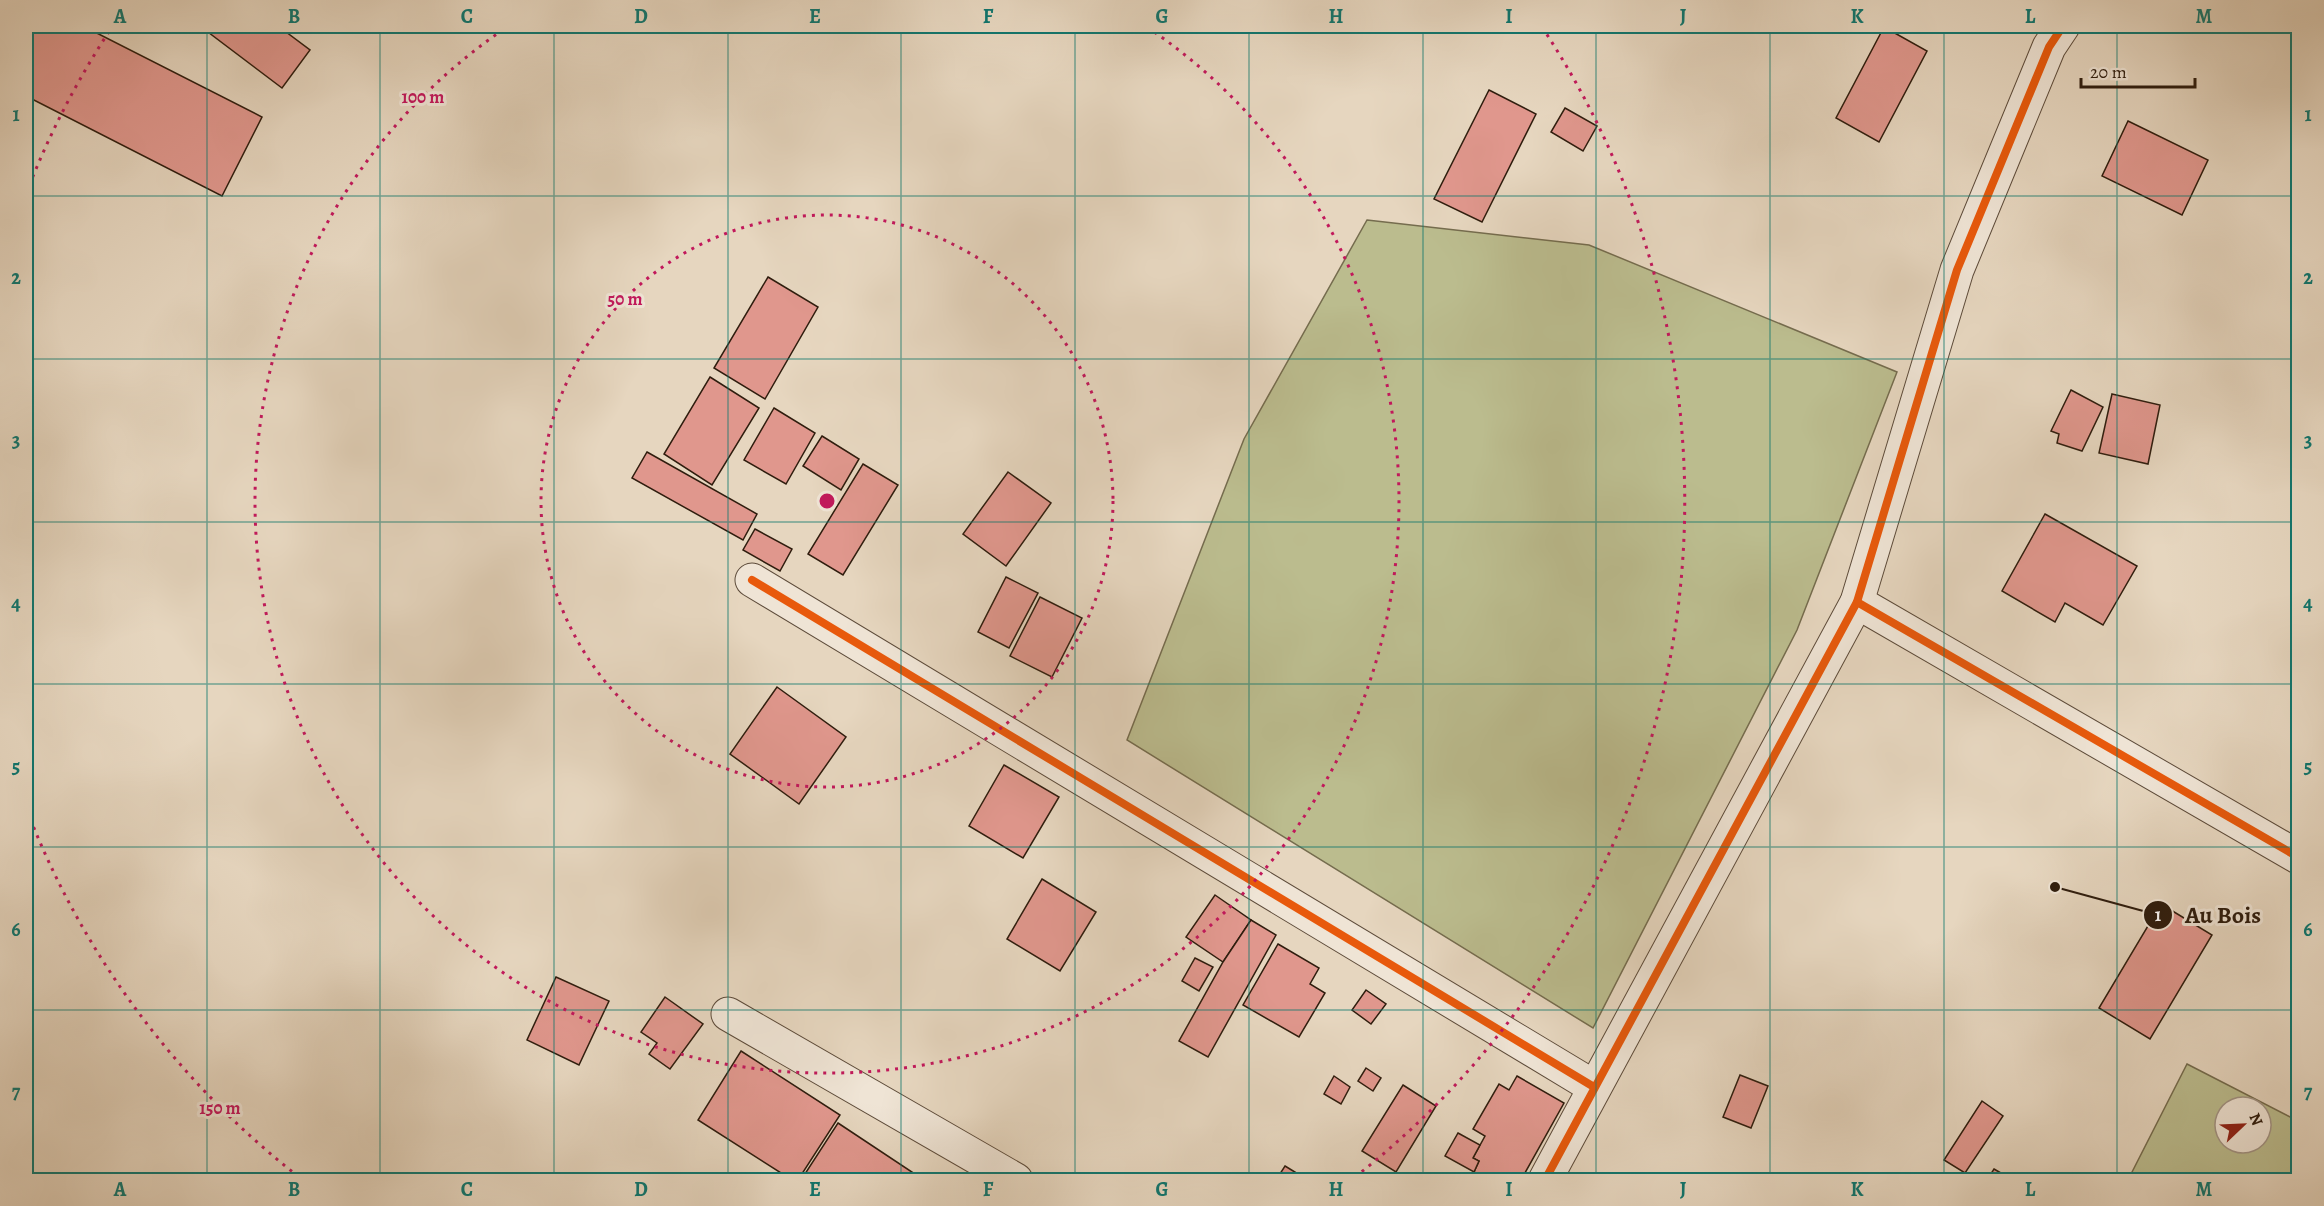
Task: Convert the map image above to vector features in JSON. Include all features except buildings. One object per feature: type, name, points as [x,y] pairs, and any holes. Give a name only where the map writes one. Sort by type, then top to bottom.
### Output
[{"type":"street","points":[[1545,1180],[1857,602],[1957,270],[2049,47],[2063,26]]},
{"type":"street","points":[[752,580],[1594,1087]]},
{"type":"street","points":[[1857,602],[2298,858]]},
{"type":"street","points":[[728,1014],[1016,1180]]},
{"type":"green space","points":[[1367,220],[1589,245],[1897,372],[1797,630],[1593,1028],[1127,740],[1244,439]]},
{"type":"green space","points":[[2187,1064],[2247,1095],[2213,1095],[2213,1155],[2273,1155],[2273,1108],[2298,1121],[2298,1180],[2128,1180]]},
{"type":"cycle path","points":[[1545,1180],[1857,602],[1957,270],[2049,47],[2063,26]]},
{"type":"cycle path","points":[[752,580],[1594,1087]]},
{"type":"cycle path","points":[[1857,602],[2298,857]]},
{"type":"place","name":"Au Bois","points":[[2055,887]]}]
